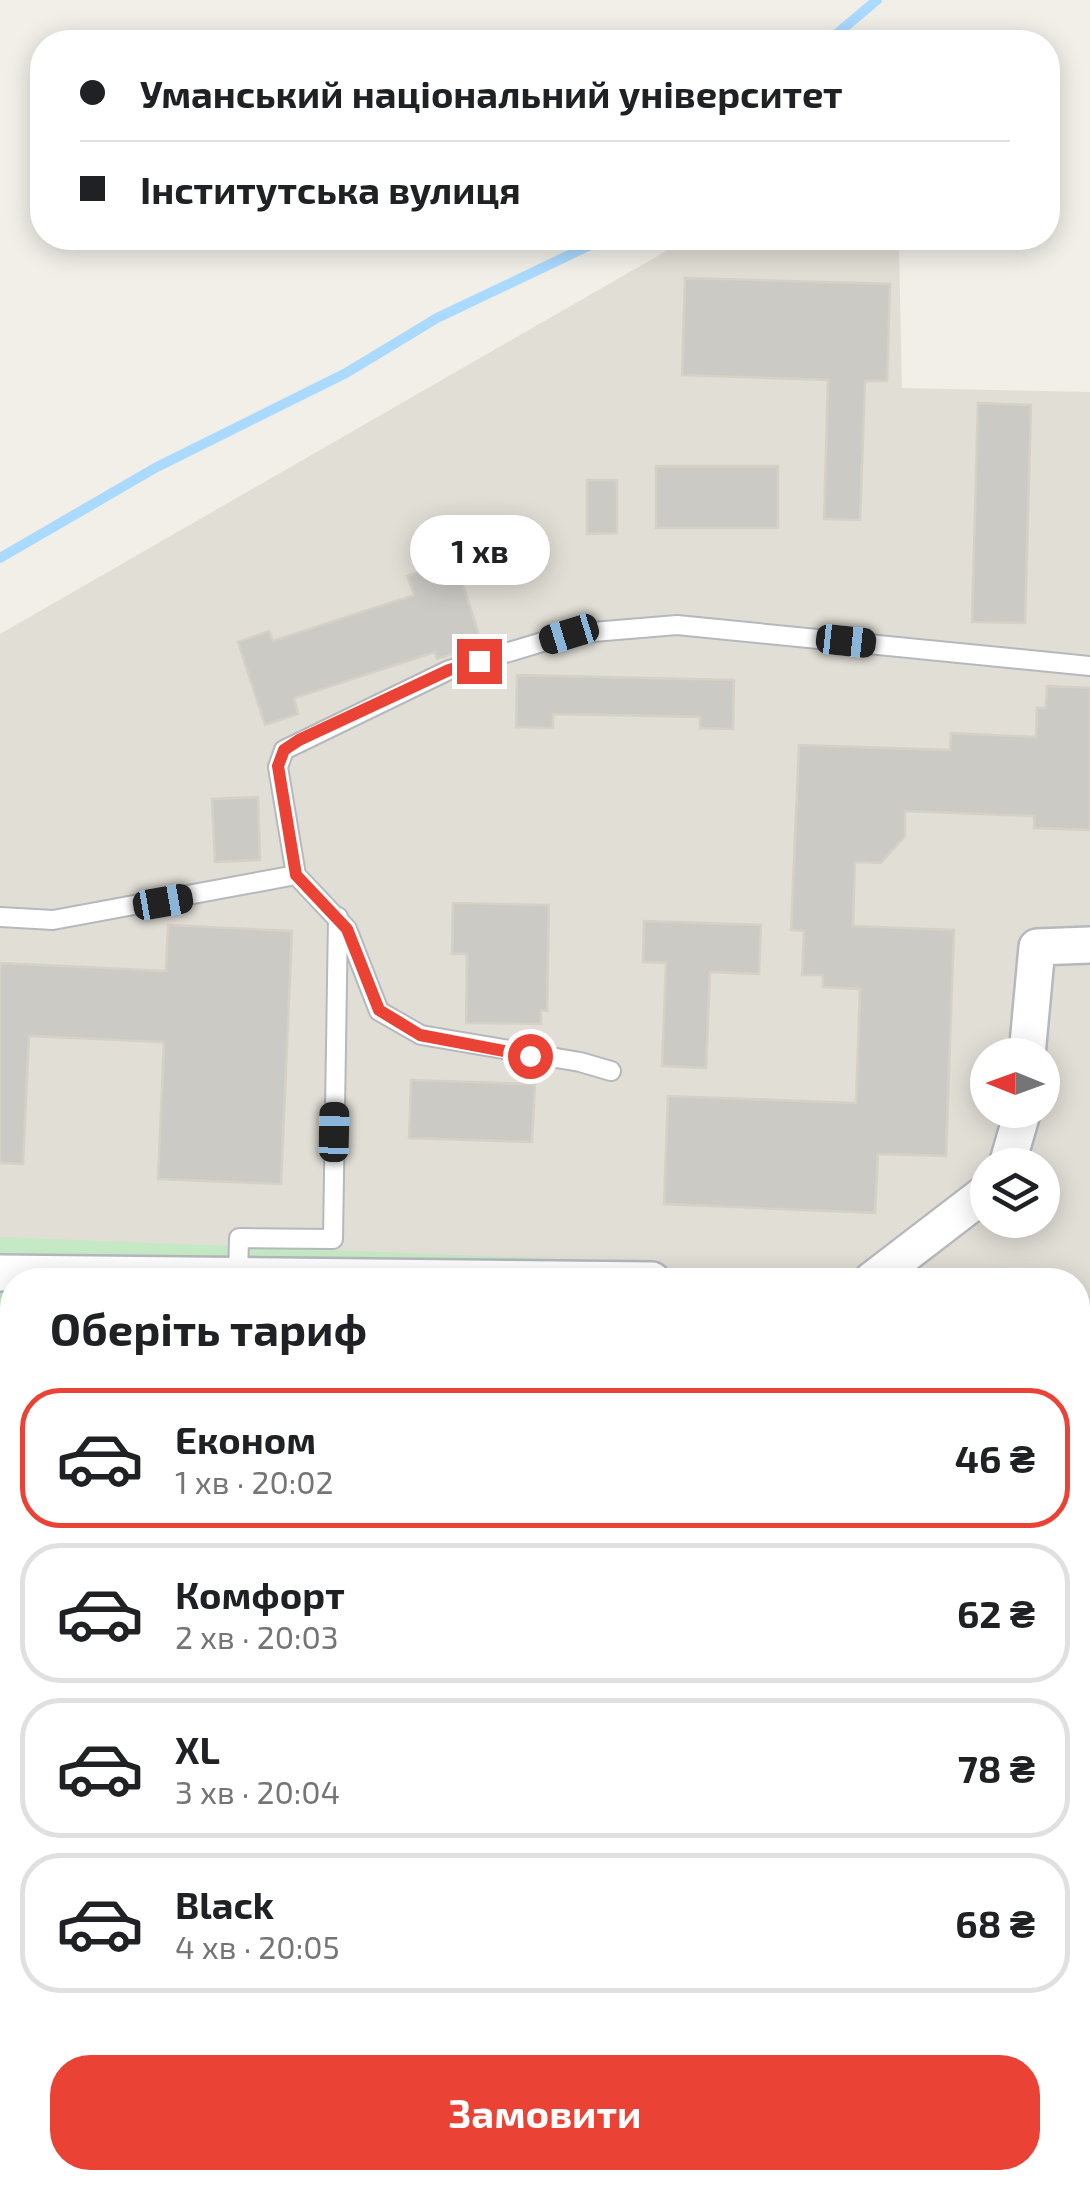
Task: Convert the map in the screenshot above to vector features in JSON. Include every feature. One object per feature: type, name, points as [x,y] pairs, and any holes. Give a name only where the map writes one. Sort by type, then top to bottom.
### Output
[{"type":"street","points":[[1029,1038],[1036,947],[1090,945]]},
{"type":"street","points":[[888,1268],[970,1205]]},
{"type":"lane","points":[[612,1072],[580,1062],[420,1035],[397,1025],[379,1010],[338,916],[296,875],[278,766],[284,750],[449,670],[569,634],[678,625],[1090,666]]},
{"type":"lane","points":[[0,917],[54,920],[296,875]]},
{"type":"lane","points":[[238,1268],[239,1238],[332,1240],[338,916]]},
{"type":"shaded area","points":[[668,250],[899,250],[902,388],[1090,392],[1090,1268],[0,1268],[0,634]]},
{"type":"green space","points":[[0,1237],[557,1259],[557,1268],[0,1268]]},
{"type":"building","points":[[685,278],[890,284],[887,381],[865,381],[860,520],[824,519],[828,380],[682,375]]},
{"type":"building","points":[[978,403],[1031,405],[1025,623],[972,622]]},
{"type":"building","points":[[656,466],[778,466],[778,528],[656,528]]},
{"type":"building","points":[[587,480],[617,480],[617,533],[587,534]]},
{"type":"building","points":[[455,560],[482,644],[437,659],[435,652],[294,698],[298,714],[265,725],[238,642],[269,631],[273,641],[414,595],[407,576]]},
{"type":"building","points":[[517,675],[734,680],[733,729],[700,728],[700,717],[553,714],[553,728],[516,727]]},
{"type":"building","points":[[1047,686],[1090,688],[1090,830],[1034,828],[1034,816],[905,811],[905,836],[881,863],[855,862],[853,926],[954,930],[946,1156],[878,1154],[875,1213],[664,1204],[668,1096],[856,1103],[860,989],[823,987],[823,975],[802,975],[804,931],[791,930],[799,745],[950,750],[951,733],[1036,737],[1037,708],[1046,708]]},
{"type":"building","points":[[258,797],[260,860],[215,862],[212,799]]},
{"type":"building","points":[[453,903],[549,905],[547,1011],[541,1010],[541,1024],[466,1023],[467,954],[452,954]]},
{"type":"building","points":[[644,921],[761,925],[759,974],[710,972],[706,1068],[662,1066],[666,963],[643,962]]},
{"type":"building","points":[[168,925],[292,931],[281,1184],[158,1179],[164,1042],[29,1036],[23,1164],[0,1163],[0,963],[166,971]]},
{"type":"building","points":[[411,1080],[535,1084],[532,1142],[409,1138]]},
{"type":"waterway","points":[[841,30],[877,0]]},
{"type":"waterway","points":[[0,558],[155,468],[346,373],[437,318],[580,250]]},
{"type":"route","points":[[479,661],[449,670],[299,740],[284,750],[278,766],[296,875],[347,929],[379,1010],[397,1025],[420,1035],[530,1056]]}]
